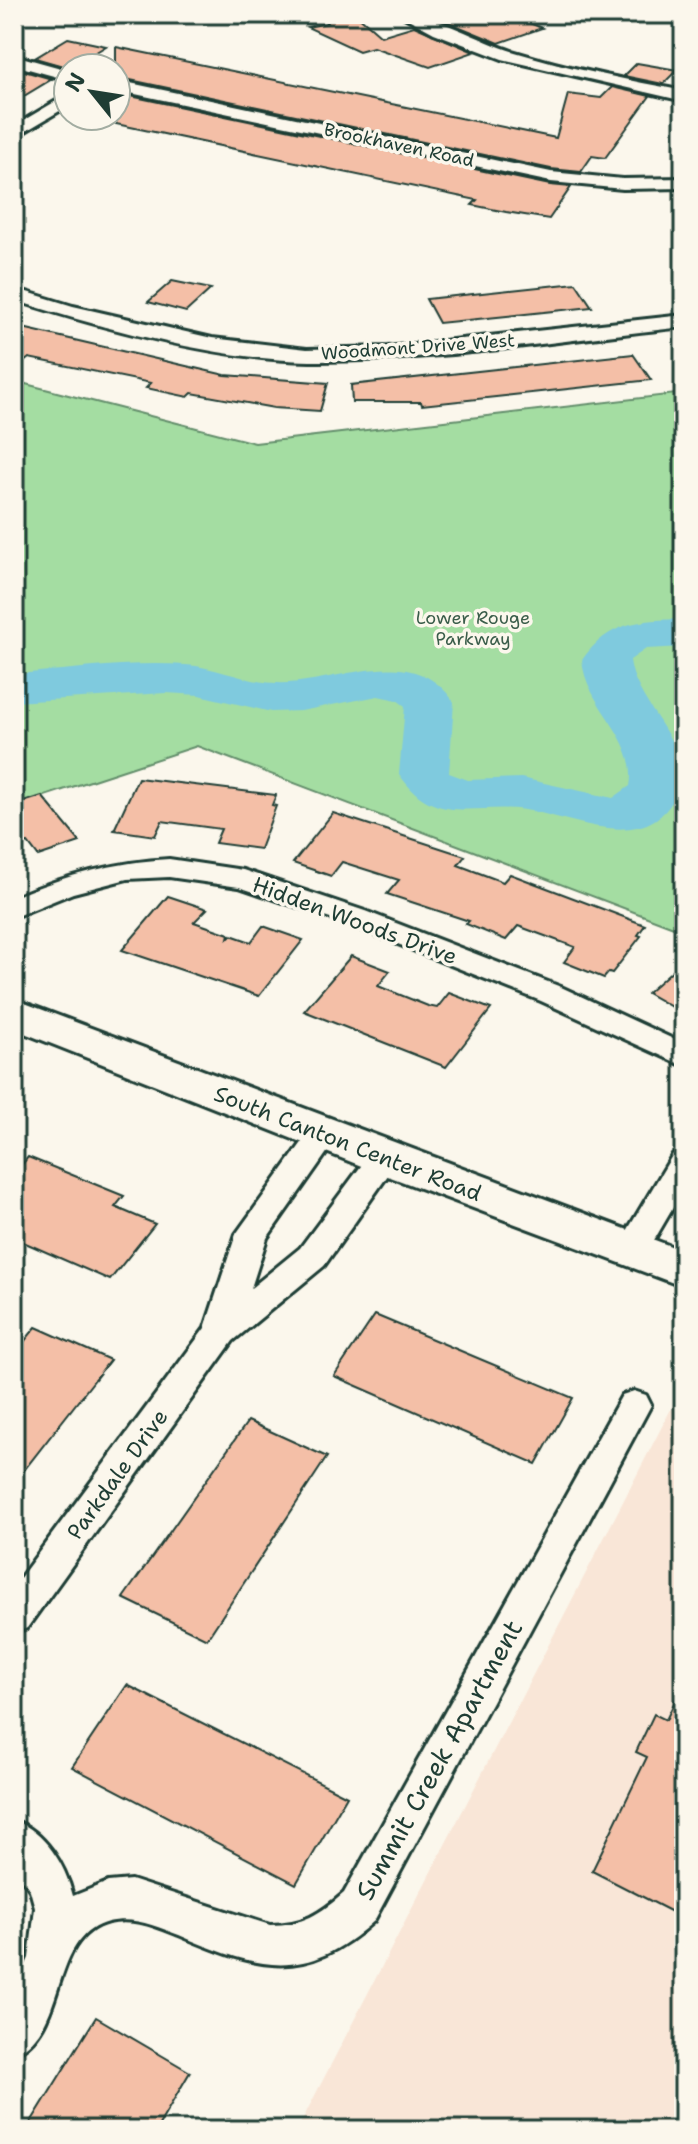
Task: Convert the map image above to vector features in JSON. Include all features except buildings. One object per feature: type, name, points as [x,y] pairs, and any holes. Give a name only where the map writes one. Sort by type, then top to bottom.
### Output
[{"type":"main road","name":"South Canton Center Road","points":[[14,1013],[384,1158],[683,1266]]},
{"type":"street","points":[[243,14],[261,17],[282,14]]},
{"type":"street","points":[[407,14],[458,38],[528,62],[684,96]]},
{"type":"street","points":[[14,60],[52,71]]},
{"type":"street","name":"Brookhaven Road","points":[[132,88],[551,177],[623,184],[684,183]]},
{"type":"street","points":[[14,133],[52,109]]},
{"type":"street","name":"Woodmont Drive West","points":[[14,294],[68,311],[212,344],[307,355],[388,353],[684,321]]},
{"type":"street","name":"Hidden Woods Drive","points":[[14,908],[63,887],[127,870],[169,868],[243,879],[355,917],[551,994],[684,1056]]},
{"type":"street","name":"Parkdale Drive","points":[[221,1332],[252,1234],[325,1134]]},
{"type":"street","name":"Parkdale Drive","points":[[14,1616],[221,1332],[312,1257],[384,1158]]},
{"type":"street","points":[[632,1250],[684,1162]]},
{"type":"street","name":"Summit Creek Apartment","points":[[56,1931],[81,1912],[114,1901],[148,1902],[257,1946],[286,1948],[314,1941],[339,1927],[359,1907],[634,1405]]},
{"type":"street","points":[[14,1839],[38,1864],[53,1899],[56,1931],[53,1956],[41,1989],[14,2032]]},
{"type":"shaded area","points":[[684,1384],[684,2130],[297,2130]]},
{"type":"green space","name":"Lower Rouge Parkway","points":[[14,381],[255,443],[684,393],[684,931],[197,746],[14,806]]},
{"type":"waterway","points":[[14,688],[166,678],[211,683],[259,696],[283,698],[359,684],[397,683],[414,689],[430,702],[424,774],[442,791],[468,796],[521,794],[574,808],[613,814],[630,811],[644,803],[655,786],[658,770],[646,739],[614,692],[607,676],[606,660],[612,651],[630,639],[651,634],[684,633]]}]
